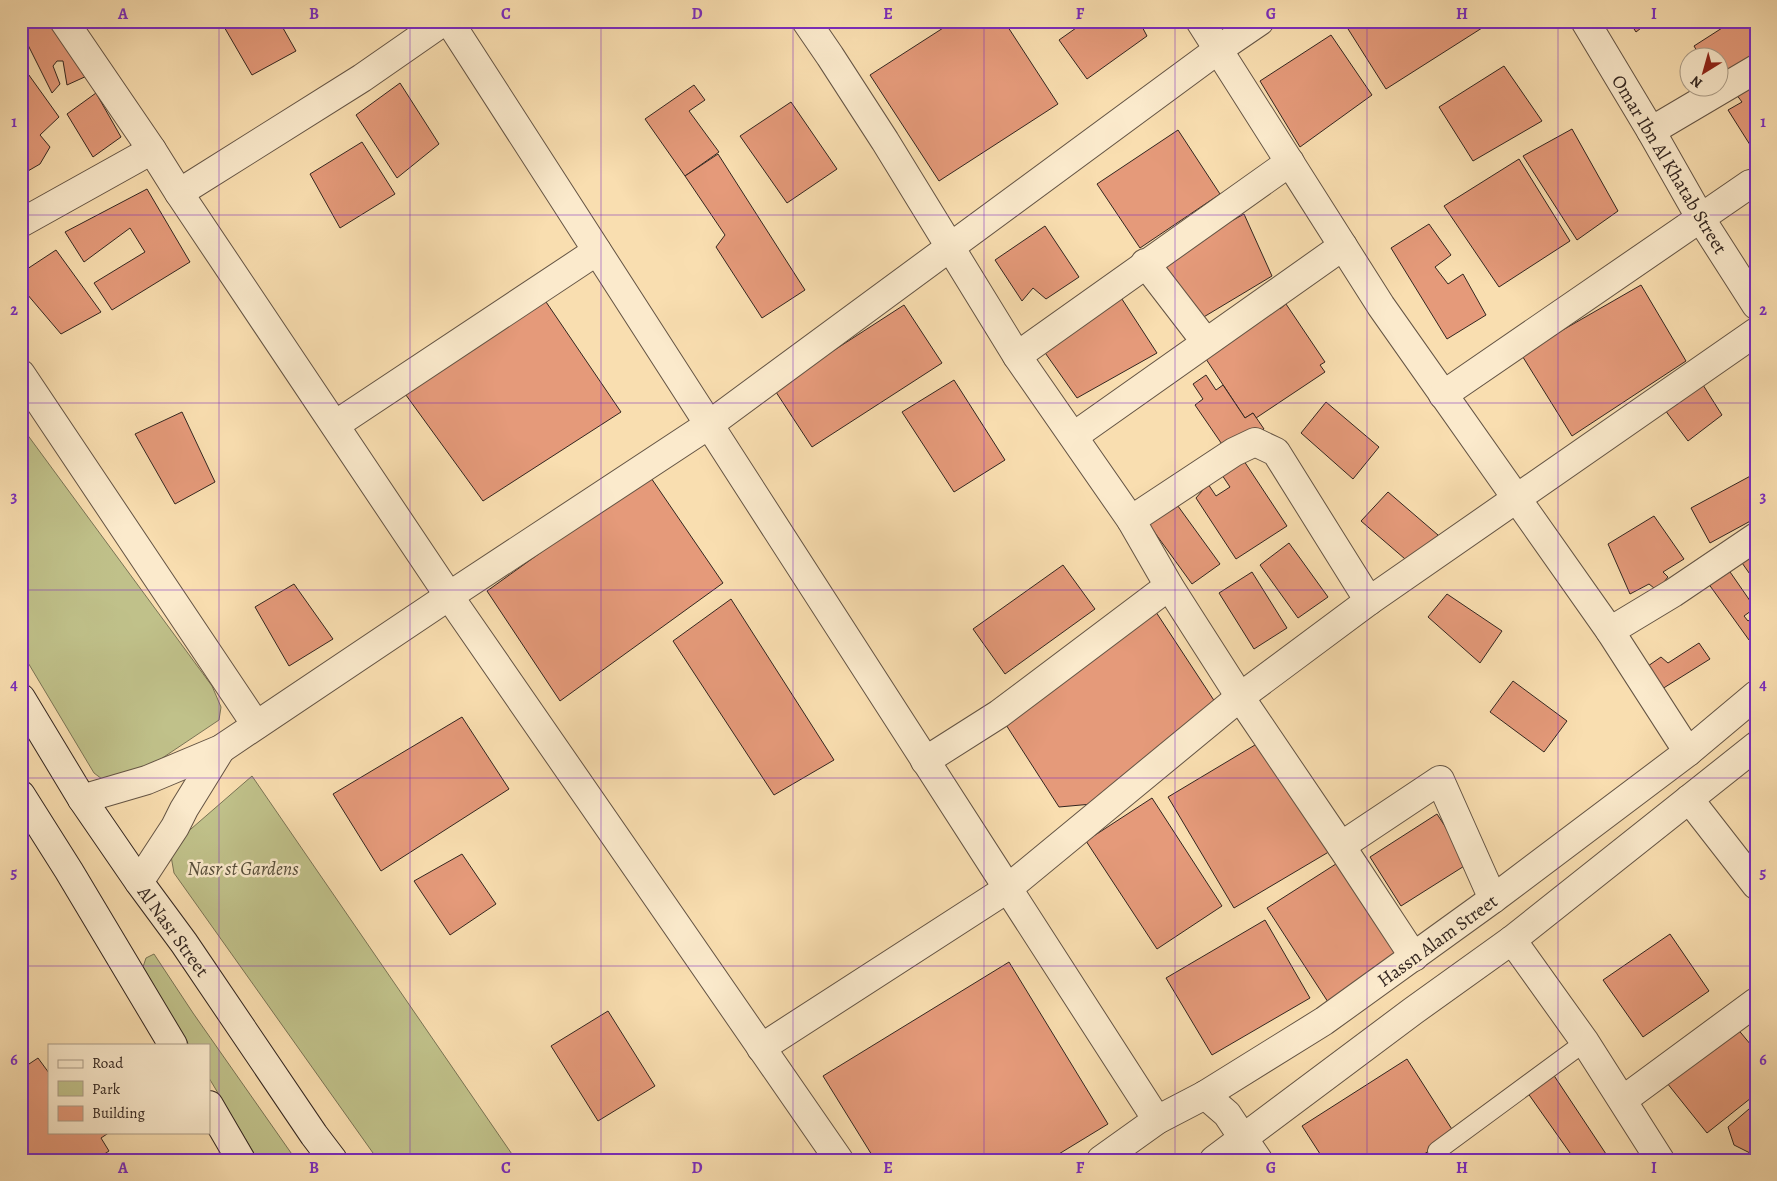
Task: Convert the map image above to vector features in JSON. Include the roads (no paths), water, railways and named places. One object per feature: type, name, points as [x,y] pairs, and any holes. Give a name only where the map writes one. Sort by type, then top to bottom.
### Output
[{"type":"street","points":[[64,21],[449,596],[838,1160]]},
{"type":"street","points":[[179,193],[362,78],[444,21]]},
{"type":"street","points":[[449,21],[1157,1120]]},
{"type":"street","points":[[806,21],[885,141],[1017,356],[1131,520],[1169,586],[1240,696],[1414,957]]},
{"type":"street","points":[[1200,21],[1381,306],[1610,632],[1688,752]]},
{"type":"street","points":[[82,799],[147,780],[221,748],[256,725],[710,424],[952,248],[1219,49],[1260,21]]},
{"type":"street","name":"Omar Ibn Al Khatab Street","points":[[1585,21],[1701,219],[1756,305]]},
{"type":"street","points":[[1651,131],[1756,69]]},
{"type":"street","points":[[21,224],[152,150]]},
{"type":"street","points":[[1017,356],[1145,263],[1290,162]]},
{"type":"street","points":[[1443,395],[1750,184],[1756,182]]},
{"type":"street","points":[[1074,436],[1343,246]]},
{"type":"street","points":[[335,425],[597,251]]},
{"type":"street","points":[[1145,263],[1206,341]]},
{"type":"street","points":[[762,1048],[1007,889],[1240,696],[1369,601],[1756,332]]},
{"type":"street","points":[[21,374],[256,725]]},
{"type":"street","points":[[1131,520],[1234,452],[1255,442],[1276,452],[1369,601]]},
{"type":"street","points":[[1610,632],[1674,593],[1756,537]]},
{"type":"street","points":[[925,761],[999,714],[1169,586]]},
{"type":"street","name":"Hassn Alam Street","points":[[1101,1160],[1157,1120],[1205,1094],[1324,1022],[1493,899],[1688,752],[1756,695]]},
{"type":"street","name":"Al Nasr Street","points":[[21,698],[82,799],[138,882],[184,943],[314,1135],[333,1160]]},
{"type":"street","points":[[1214,1160],[1251,1149],[1413,1010],[1512,940],[1756,746]]},
{"type":"street","points":[[138,882],[175,827],[221,748]]},
{"type":"street","points":[[1341,846],[1440,780],[1493,899]]},
{"type":"street","points":[[21,795],[69,871],[172,1044]]},
{"type":"street","points":[[1689,799],[1756,885]]},
{"type":"street","points":[[1512,940],[1585,1042],[1659,1159]]},
{"type":"street","points":[[1623,1100],[1756,1002]]},
{"type":"street","points":[[1205,1094],[1227,1114],[1251,1149]]},
{"type":"street","points":[[210,1107],[241,1160]]},
{"type":"lane","points":[[1437,1151],[1585,1042]]},
{"type":"park label","name":"Nasr st Gardens","points":[[243,868]]}]
